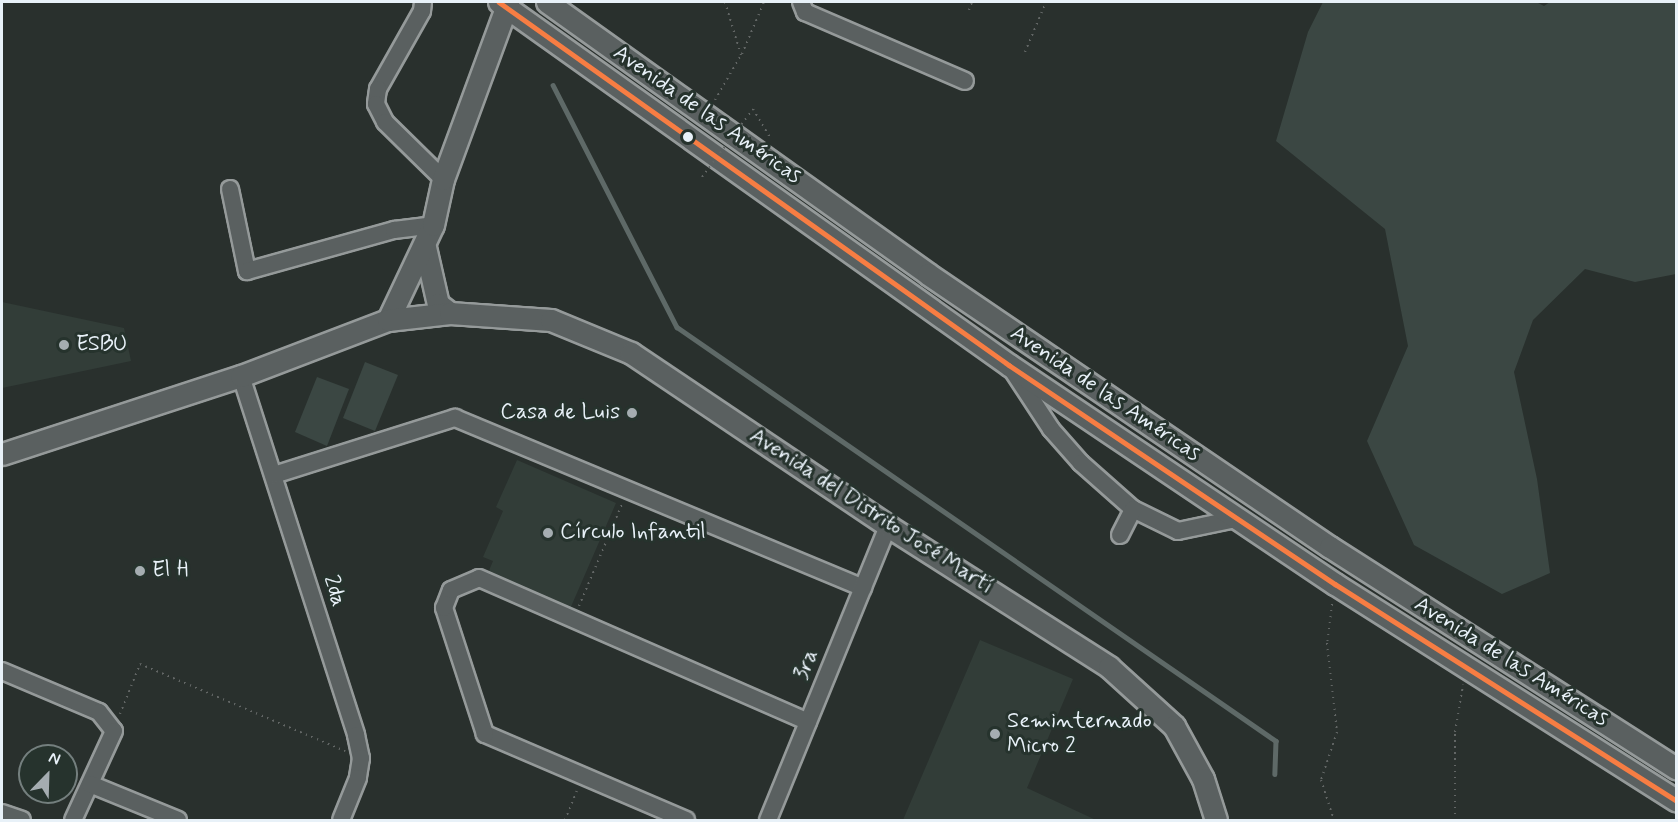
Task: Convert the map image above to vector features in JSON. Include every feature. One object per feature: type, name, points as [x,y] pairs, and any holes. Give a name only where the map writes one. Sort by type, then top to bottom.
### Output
[{"type":"main road","points":[[388,320],[425,247],[433,225],[443,179],[504,3]]},
{"type":"main road","name":"Avenida de las Américas","points":[[504,3],[1010,365],[1335,584],[1677,800]]},
{"type":"main road","name":"Avenida de las Américas","points":[[555,5],[928,273],[1330,547],[1677,768]]},
{"type":"main road","points":[[425,247],[438,304],[450,313]]},
{"type":"main road","name":"Avenida del Distrito José Martí","points":[[2,454],[241,376],[388,320],[450,313],[551,320],[631,353],[888,526],[1109,667],[1174,726],[1203,779],[1216,820]]},
{"type":"street","points":[[423,2],[422,11],[378,89],[376,104],[385,123],[443,179]]},
{"type":"street","points":[[801,2],[804,12],[965,81]]},
{"type":"street","points":[[230,189],[247,271],[394,230],[433,225]]},
{"type":"street","points":[[1010,365],[1051,429],[1081,463],[1133,509],[1178,531],[1240,519]]},
{"type":"street","name":"2da","points":[[241,376],[274,475],[361,758],[358,778],[346,819]]},
{"type":"street","points":[[274,475],[455,418],[863,588]]},
{"type":"street","points":[[1120,535],[1133,509]]},
{"type":"street","name":"3ra","points":[[768,820],[888,526]]},
{"type":"street","points":[[686,820],[485,734],[444,608],[451,590],[479,578],[808,722]]},
{"type":"street","points":[[2,671],[99,712],[114,731],[73,820]]},
{"type":"street","points":[[90,784],[178,820]]},
{"type":"street","points":[[2,813],[22,820]]},
{"type":"path","points":[[724,2],[741,55]]},
{"type":"path","points":[[707,114],[741,55],[764,2]]},
{"type":"path","points":[[969,10],[972,2]]},
{"type":"path","points":[[1025,52],[1046,2]]},
{"type":"path","points":[[702,177],[753,109],[770,137]]},
{"type":"path","points":[[573,620],[628,490]]},
{"type":"path","points":[[1334,820],[1321,780],[1337,732],[1327,643],[1335,584]]},
{"type":"path","points":[[114,731],[140,664],[361,758]]},
{"type":"path","points":[[1455,820],[1455,732],[1466,667]]},
{"type":"path","points":[[565,820],[583,776]]},
{"type":"shaded area","points":[[1323,2],[1536,2],[1544,6],[1550,2],[1676,2],[1676,274],[1635,282],[1585,269],[1533,320],[1514,372],[1537,479],[1550,573],[1502,594],[1414,545],[1367,441],[1408,346],[1385,229],[1276,141],[1308,32]]},
{"type":"shaded area","name":"ESBU","points":[[2,302],[124,328],[131,361],[2,388]]},
{"type":"shaded area","points":[[365,362],[398,375],[375,431],[343,418]]},
{"type":"shaded area","points":[[317,377],[349,389],[327,446],[295,432]]},
{"type":"shaded area","name":"Círculo Infantil","points":[[517,460],[616,503],[570,609],[488,573],[493,561],[483,557],[503,511],[496,507]]},
{"type":"shaded area","name":"Seminternado Micro 2","points":[[980,640],[1073,679],[1027,788],[1096,820],[903,820]]},
{"type":"waterway","points":[[553,85],[677,327],[1276,741],[1275,774]]},
{"type":"transit line","points":[[499,2],[1009,365],[1335,584],[1676,800]]},
{"type":"place","name":"ESBU","points":[[64,345]]},
{"type":"place","name":"Casa de Luis","points":[[632,413]]},
{"type":"place","name":"Círculo Infantil","points":[[548,533]]},
{"type":"place","name":"El H","points":[[140,571]]},
{"type":"place","name":"Seminternado Micro 2","points":[[995,734]]}]
